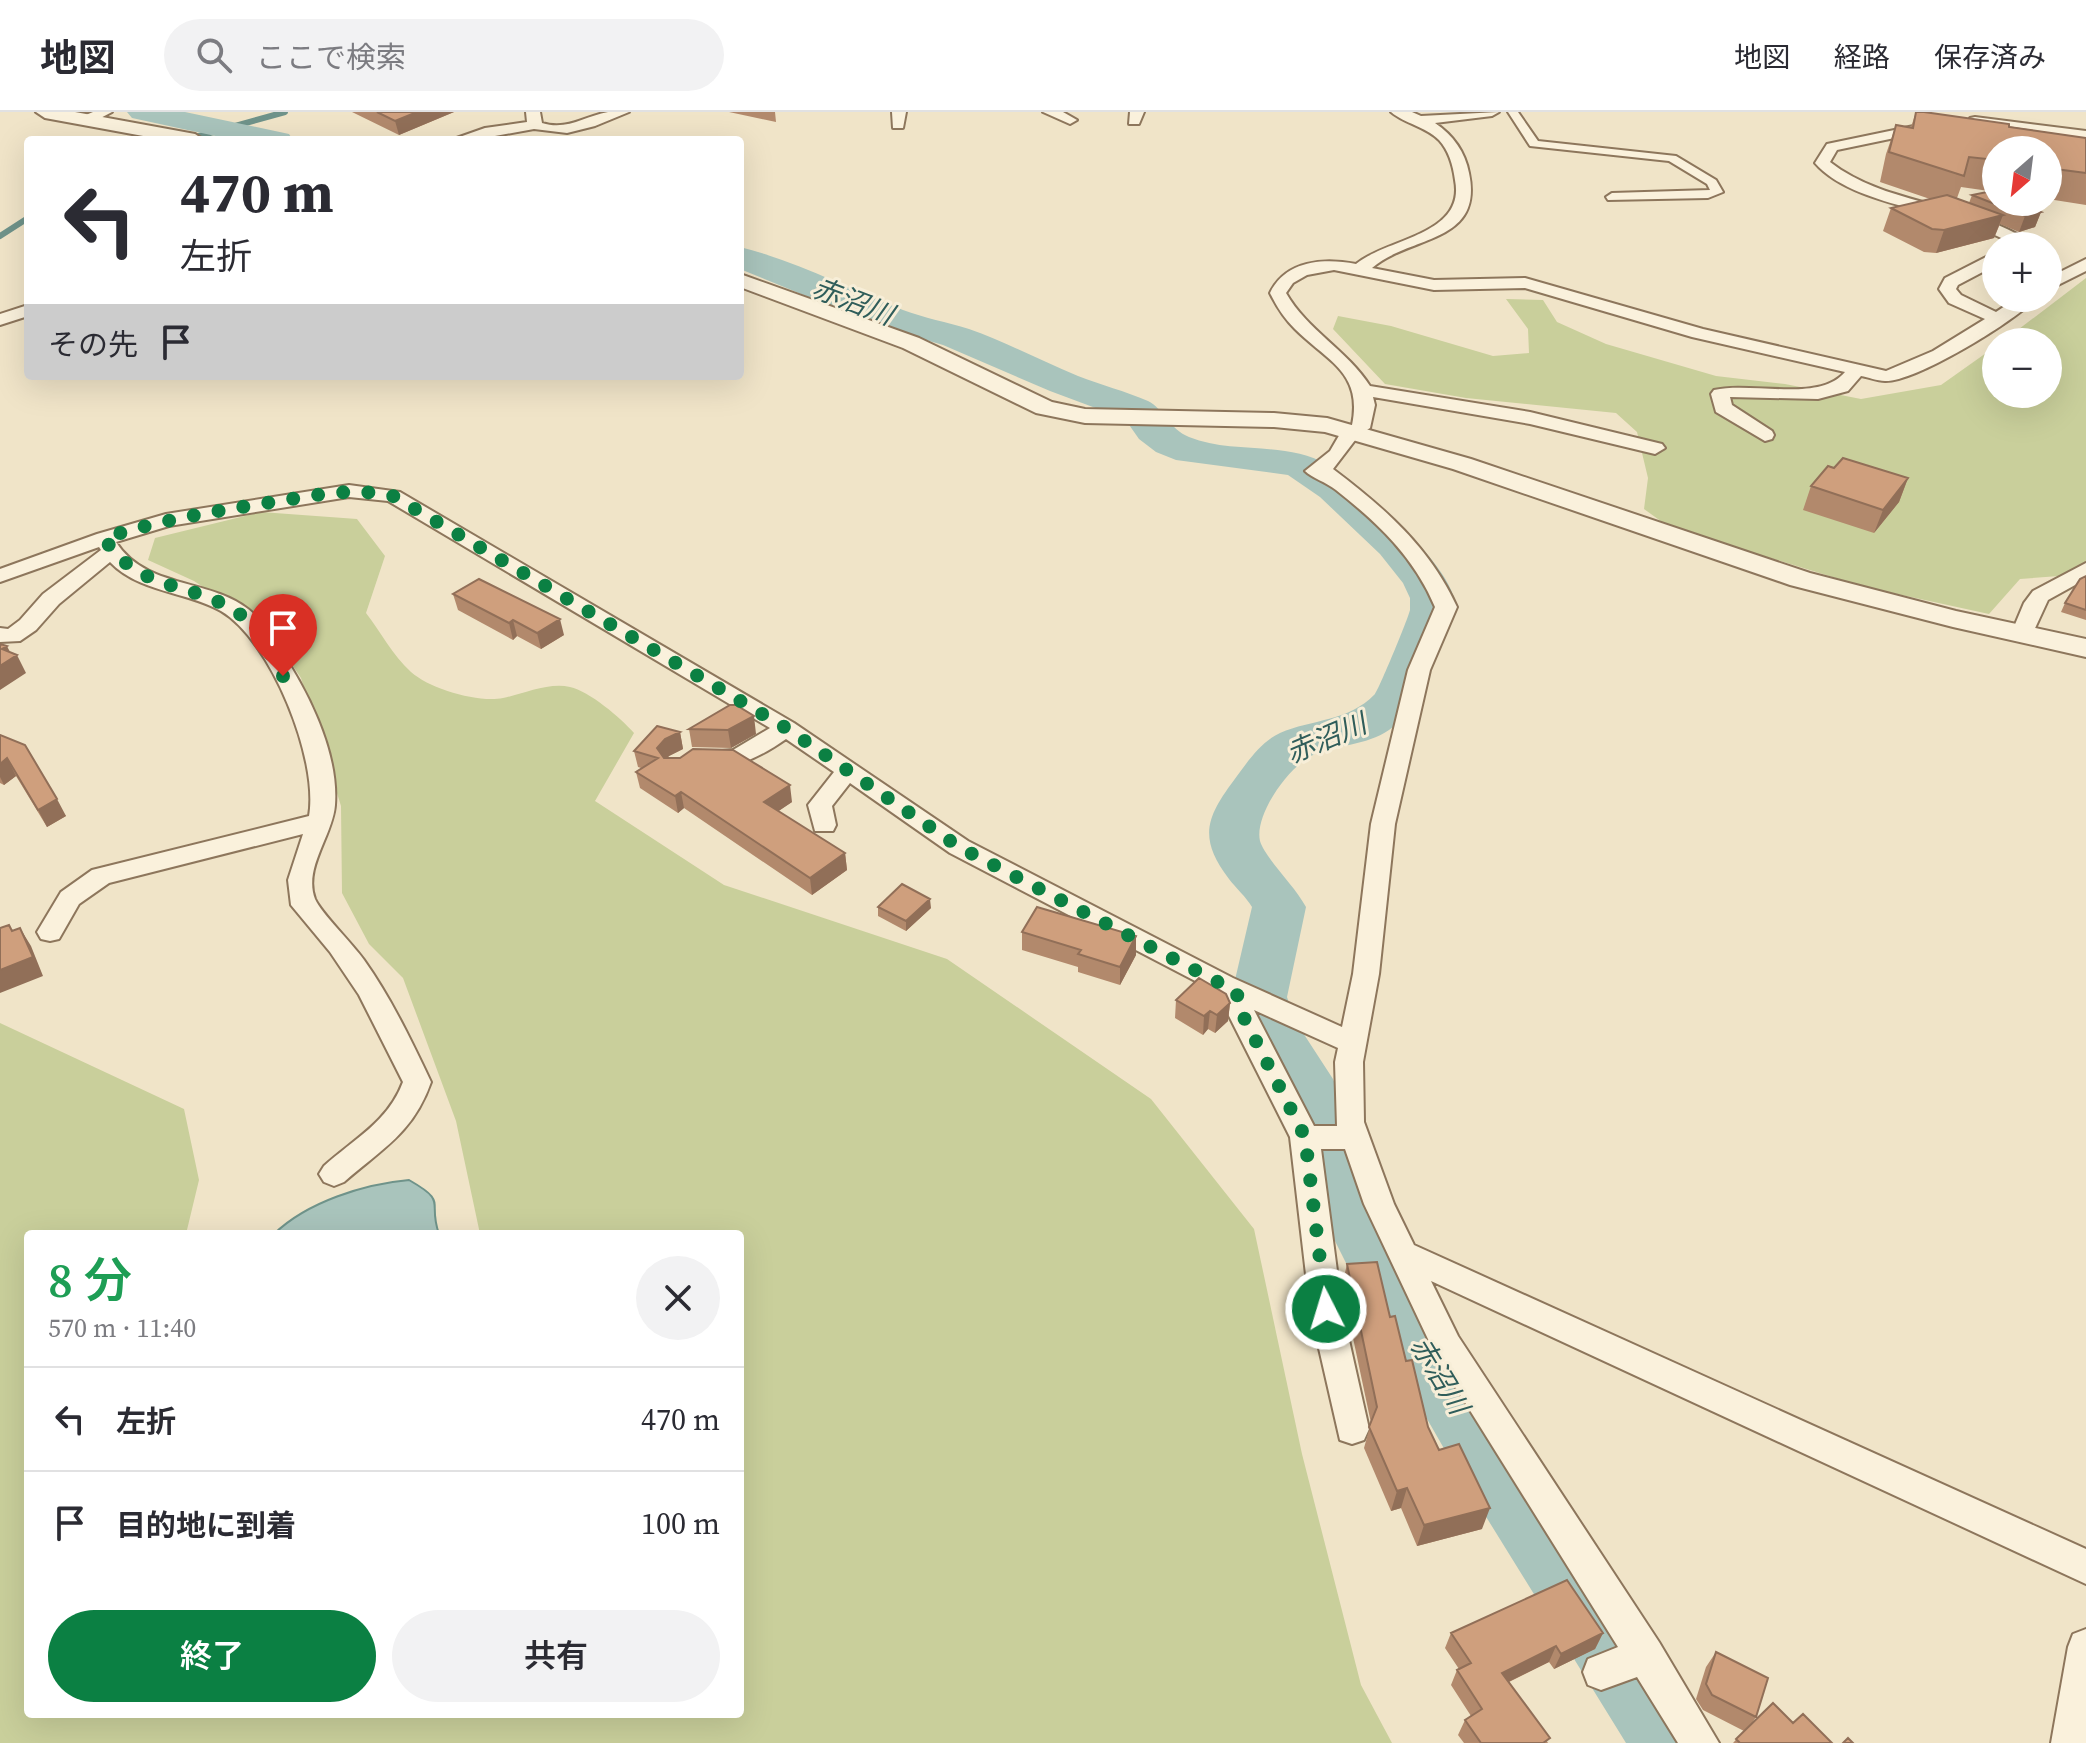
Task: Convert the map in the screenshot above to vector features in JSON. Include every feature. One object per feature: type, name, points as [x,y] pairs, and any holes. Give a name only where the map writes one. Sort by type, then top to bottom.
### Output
[{"type":"street","points":[[45,112],[96,116],[178,136]]},
{"type":"street","points":[[472,136],[534,118],[545,129],[562,130],[622,112]]},
{"type":"street","points":[[1050,112],[1070,120]]},
{"type":"street","points":[[1359,270],[1376,256],[1441,232],[1454,220],[1462,206],[1465,191],[1458,159],[1435,126],[1398,112]]},
{"type":"street","points":[[1421,120],[1492,112]]},
{"type":"street","points":[[1513,112],[1534,144],[1672,158],[1712,182],[1717,192],[1612,197]]},
{"type":"street","points":[[2002,232],[1853,183],[1822,163],[1827,150],[1843,144],[1955,122],[2086,135]]},
{"type":"street","points":[[2062,277],[2086,264]]},
{"type":"street","points":[[1351,431],[1361,428],[1367,411],[1363,390],[1349,367],[1288,315],[1278,293],[1281,285],[1293,276],[1317,265],[1451,287],[1525,283],[1698,333],[1886,376],[1905,372],[2006,312]]},
{"type":"street","points":[[1982,265],[1951,282],[1947,289],[1963,304],[1996,318]]},
{"type":"street","points":[[744,281],[911,343],[1045,408],[1111,418],[1300,421],[1351,431],[1462,464],[1800,579],[2086,648]]},
{"type":"street","points":[[0,320],[24,311]]},
{"type":"street","points":[[1765,435],[1723,408],[1720,394],[1733,391],[1818,394],[1842,387],[1855,371]]},
{"type":"street","points":[[1363,390],[1530,418],[1655,448]]},
{"type":"street","points":[[1351,431],[1347,442],[1319,470],[1408,544],[1433,576],[1446,607],[1419,670],[1383,824],[1366,974],[1352,1043],[1350,1122],[1379,1204],[1447,1346],[1700,1743]]},
{"type":"street","points":[[0,576],[108,545],[166,520],[361,491],[393,496],[786,728],[959,847],[1239,993],[1352,1043]]},
{"type":"street","points":[[0,635],[12,636],[28,625],[108,545]]},
{"type":"street","points":[[108,545],[127,567],[214,601],[241,615],[252,625],[283,676],[318,756],[324,783],[319,822],[301,878],[300,894],[304,905],[357,968],[394,1031],[417,1082],[411,1104],[400,1121],[334,1174]]},
{"type":"street","points":[[2022,634],[2031,605],[2039,595],[2047,588],[2077,577],[2086,569]]},
{"type":"street","points":[[682,761],[690,755],[726,761],[739,759],[786,728]]},
{"type":"street","points":[[824,825],[820,805],[848,770]]},
{"type":"street","points":[[50,932],[70,898],[101,876],[319,822]]},
{"type":"street","points":[[1239,993],[1238,1006],[1305,1137],[1326,1309],[1352,1429]]},
{"type":"street","points":[[1305,1137],[1355,1138]]},
{"type":"street","points":[[1404,1254],[2086,1567]]},
{"type":"street","points":[[2070,1743],[2086,1647]]},
{"type":"street","points":[[1601,1672],[1646,1655]]},
{"type":"green space","points":[[2086,278],[2086,574],[2020,579],[1989,614],[1865,587],[1669,527],[1644,509],[1648,478],[1637,432],[1616,413],[1466,398],[1385,384],[1333,329],[1338,316],[1391,326],[1493,356],[1529,353],[1528,329],[1506,299],[1543,300],[1557,322],[1606,344],[1716,376],[1785,384],[1861,399],[1941,385],[1982,356],[1982,408],[2062,408],[2062,328],[2020,328],[2041,312],[2062,312],[2062,296]]},
{"type":"green space","points":[[261,512],[357,519],[385,556],[366,613],[398,659],[419,678],[442,689],[481,698],[503,698],[562,686],[595,699],[634,733],[595,801],[724,885],[947,959],[1151,1099],[1254,1229],[1302,1454],[1361,1685],[1392,1743],[0,1743],[0,1023],[184,1109],[199,1180],[187,1230],[24,1230],[24,1718],[744,1718],[744,1230],[479,1230],[456,1121],[403,978],[369,944],[342,893],[341,806],[301,678],[269,630],[194,581],[148,560],[155,538]]},
{"type":"water","points":[[409,1180],[429,1193],[433,1198],[438,1230],[279,1230],[319,1204],[374,1186]]},
{"type":"building","points":[[377,112],[417,112],[395,121]]},
{"type":"building","points":[[1916,112],[1924,112],[2086,138],[2086,173],[2062,170],[2062,136],[1982,136],[1982,158],[1969,157],[1964,176],[1889,152],[1896,125],[1913,128]]},
{"type":"building","points":[[1947,195],[1982,208],[1982,216],[1999,216],[1944,230],[1932,229],[1891,208]]},
{"type":"building","points":[[1843,458],[1908,478],[1883,510],[1811,486],[1828,466],[1834,468]]},
{"type":"building","points":[[2086,576],[2086,610],[2065,603],[2080,579]]},
{"type":"building","points":[[479,579],[560,619],[537,633],[513,620],[509,623],[453,594]]},
{"type":"building","points":[[0,644],[7,646],[2,649],[17,655],[0,666]]},
{"type":"building","points":[[730,705],[736,705],[754,716],[728,730],[689,729]]},
{"type":"building","points":[[657,726],[680,732],[665,739],[657,748],[664,758],[680,758],[693,749],[733,750],[790,785],[764,802],[845,853],[810,878],[681,792],[675,796],[636,772],[658,758],[634,751]]},
{"type":"building","points":[[0,735],[25,745],[57,799],[38,810],[7,758],[0,764]]},
{"type":"building","points":[[902,884],[930,899],[906,921],[878,907]]},
{"type":"building","points":[[1037,907],[1136,936],[1120,967],[1078,954],[1081,950],[1022,932]]},
{"type":"building","points":[[9,925],[12,931],[20,928],[33,957],[0,970],[0,928]]},
{"type":"building","points":[[1199,978],[1226,994],[1230,1003],[1217,1015],[1210,1011],[1204,1016],[1176,1000]]},
{"type":"building","points":[[1377,1262],[1390,1317],[1395,1316],[1406,1361],[1412,1360],[1428,1427],[1439,1450],[1459,1444],[1490,1508],[1424,1525],[1407,1488],[1397,1491],[1369,1427],[1377,1407],[1347,1264]]},
{"type":"building","points":[[1567,1580],[1603,1633],[1561,1654],[1556,1646],[1502,1673],[1550,1738],[1543,1743],[1481,1743],[1465,1720],[1482,1709],[1457,1670],[1471,1663],[1451,1633]]},
{"type":"building","points":[[1716,1652],[1768,1678],[1756,1717],[1712,1695],[1706,1684]]},
{"type":"building","points":[[1773,1703],[1793,1723],[1803,1714],[1832,1743],[1740,1743],[1736,1739]]},
{"type":"waterway","name":"赤沼川","points":[[142,112],[259,136]]},
{"type":"waterway","points":[[199,136],[285,112]]},
{"type":"waterway","points":[[0,236],[24,221]]},
{"type":"waterway","name":"赤沼川","points":[[744,259],[895,319],[956,337],[1063,383],[1139,411],[1153,431],[1170,444],[1212,455],[1281,461],[1302,467],[1335,488],[1376,524],[1425,583],[1432,598],[1431,616],[1398,697],[1382,713],[1361,726],[1303,742],[1287,750],[1259,781],[1236,817],[1233,828],[1237,849],[1279,907],[1259,997],[1267,1025],[1304,1079],[1367,1241],[1427,1356],[1470,1430],[1669,1743]]},
{"type":"route","points":[[283,676],[252,625],[241,615],[214,601],[127,567],[104,538],[166,520],[349,491],[393,496],[786,728],[959,847],[1237,992],[1238,1006],[1305,1137],[1326,1309]]}]
